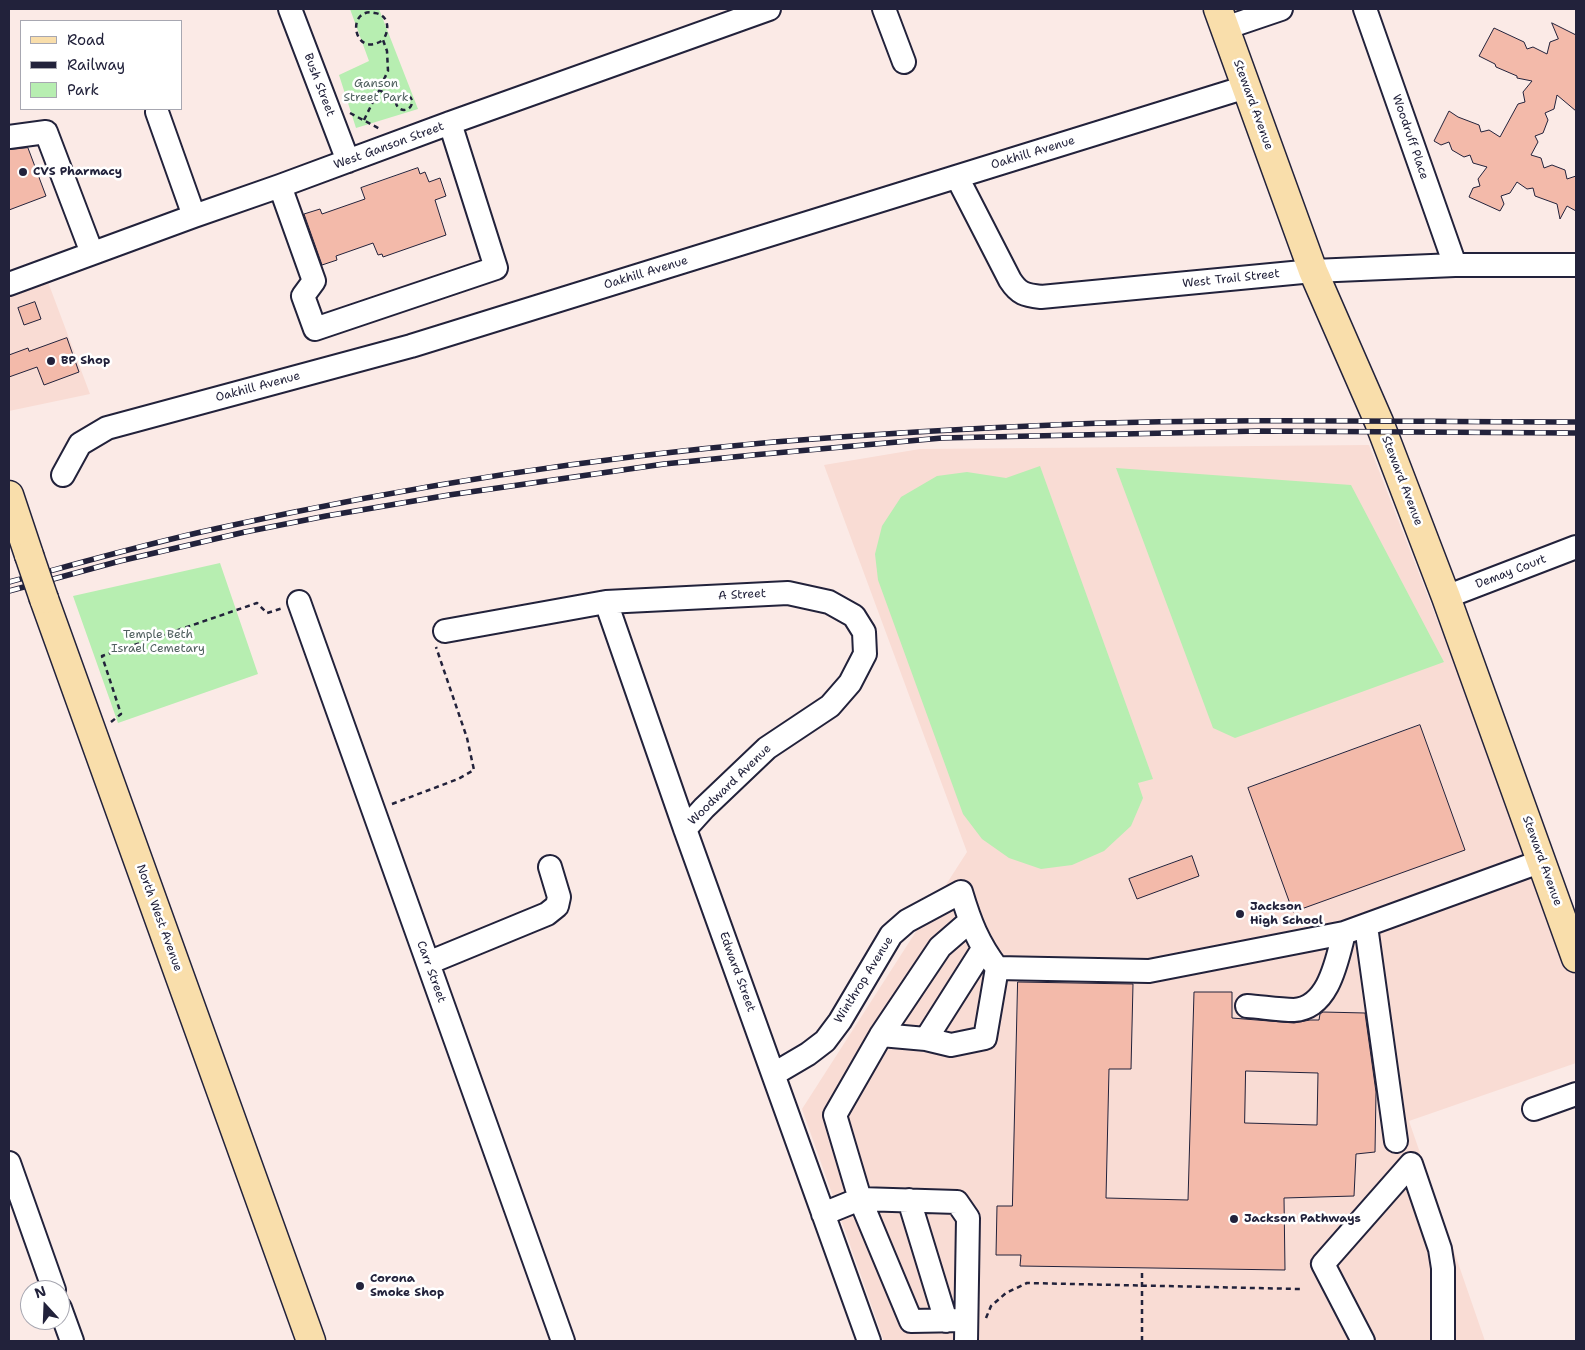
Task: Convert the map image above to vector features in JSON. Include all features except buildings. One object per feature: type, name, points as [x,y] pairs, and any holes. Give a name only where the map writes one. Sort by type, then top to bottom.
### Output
[{"type":"main road","name":"Steward Avenue","points":[[1222,18],[1314,271],[1381,427],[1446,597],[1542,861],[1570,921],[1576,958]]},
{"type":"main road","name":"North West Avenue","points":[[9,495],[44,599],[311,1341]]},
{"type":"street","name":"Bush Street","points":[[290,9],[348,161]]},
{"type":"street","name":"West Ganson Street","points":[[9,284],[769,9]]},
{"type":"street","points":[[884,9],[904,62]]},
{"type":"street","points":[[1222,18],[1281,9]]},
{"type":"street","name":"Woodruff Place","points":[[1365,9],[1455,265]]},
{"type":"street","name":"Oakhill Avenue","points":[[64,476],[80,444],[107,428],[411,346],[1246,87]]},
{"type":"street","points":[[157,112],[194,216]]},
{"type":"street","points":[[280,186],[314,281],[304,296],[315,329],[496,268],[450,123]]},
{"type":"street","points":[[9,137],[46,132],[92,253]]},
{"type":"street","name":"West Trail Street","points":[[957,177],[1010,280],[1016,289],[1027,296],[1041,297],[1314,271],[1455,265],[1576,265]]},
{"type":"street","name":"Demay Court","points":[[1446,597],[1576,547]]},
{"type":"street","name":"A Street","points":[[445,631],[606,602],[788,593],[829,602],[843,609],[854,616],[864,632]]},
{"type":"street","name":"Carr Street","points":[[299,602],[563,1341]]},
{"type":"street","name":"Edward Street","points":[[606,602],[869,1341]]},
{"type":"street","name":"Woodward Avenue","points":[[685,828],[768,748],[830,706],[850,683],[865,654],[864,632]]},
{"type":"street","points":[[997,968],[1149,971],[1344,933],[1542,861]]},
{"type":"street","points":[[428,963],[547,914],[557,906],[559,897],[550,867]]},
{"type":"street","name":"Winthrop Avenue","points":[[774,1074],[826,1041],[891,935],[907,921],[961,892],[970,921]]},
{"type":"street","points":[[881,1035],[951,1045],[985,1038],[997,968],[983,949],[970,921],[940,947],[881,1035],[836,1115],[860,1200],[911,1321],[966,1325]]},
{"type":"street","points":[[1366,926],[1396,1140]]},
{"type":"street","points":[[1247,1006],[1295,1010],[1311,1005],[1324,992],[1337,960],[1344,933]]},
{"type":"street","points":[[926,1040],[983,949]]},
{"type":"street","points":[[1534,1109],[1576,1094]]},
{"type":"street","points":[[9,1163],[50,1280]]},
{"type":"street","points":[[1363,1341],[1323,1264],[1411,1164],[1440,1249],[1443,1268],[1443,1341]]},
{"type":"street","points":[[823,1214],[860,1200],[957,1202],[968,1218],[966,1325]]},
{"type":"street","points":[[909,1200],[966,1325]]},
{"type":"path","points":[[364,120],[388,71],[387,51],[383,40],[388,30],[386,20],[372,12],[362,15],[358,19],[355,29],[359,39],[374,45],[383,40]]},
{"type":"path","points":[[370,86],[396,98]]},
{"type":"path","points":[[400,94],[409,95],[412,99],[411,105],[405,110],[400,109],[396,106],[396,98],[400,94]]},
{"type":"path","points":[[349,112],[380,129]]},
{"type":"path","points":[[114,730],[111,722],[121,714],[102,656],[257,603],[267,613],[299,602]]},
{"type":"path","points":[[392,804],[458,779],[474,770],[467,738],[434,640],[445,631]]},
{"type":"path","points":[[1142,1272],[1142,1341]]},
{"type":"path","points":[[966,1325],[1006,1293],[1027,1283],[1300,1288]]},
{"type":"shaded area","points":[[48,282],[90,394],[9,411],[9,297]]},
{"type":"shaded area","name":"Jackson High School","points":[[1369,445],[1576,976],[1576,1063],[1409,1121],[1485,1341],[884,1341],[802,1109],[967,852],[824,465],[920,449]]},
{"type":"green space","name":"Ganson Street Park","points":[[350,9],[379,9],[418,109],[356,128],[339,75],[369,61]]},
{"type":"green space","points":[[1040,466],[1153,779],[1138,783],[1143,798],[1131,826],[1104,851],[1072,865],[1041,869],[1009,858],[982,839],[963,814],[878,580],[875,554],[882,526],[901,497],[937,476],[967,472],[1006,478]]},
{"type":"green space","points":[[1116,468],[1351,485],[1444,662],[1235,738],[1213,728]]},
{"type":"green space","name":"Temple Beth Israel Cemetary","points":[[220,563],[258,674],[118,723],[73,596]]},
{"type":"railway","points":[[9,582],[170,539],[360,499],[566,465],[635,456],[774,442],[962,429],[1076,424],[1263,421],[1576,422]]},
{"type":"railway","points":[[9,591],[120,561],[245,532],[326,516],[449,495],[664,464],[753,455],[942,438],[1259,431],[1576,433]]},
{"type":"place","name":"CVS Pharmacy","points":[[23,172]]},
{"type":"place","name":"BP Shop","points":[[51,361]]},
{"type":"place","name":"Jackson High School","points":[[1240,914]]},
{"type":"place","name":"Jackson Pathways","points":[[1234,1219]]},
{"type":"place","name":"Corona Smoke Shop","points":[[360,1286]]}]
